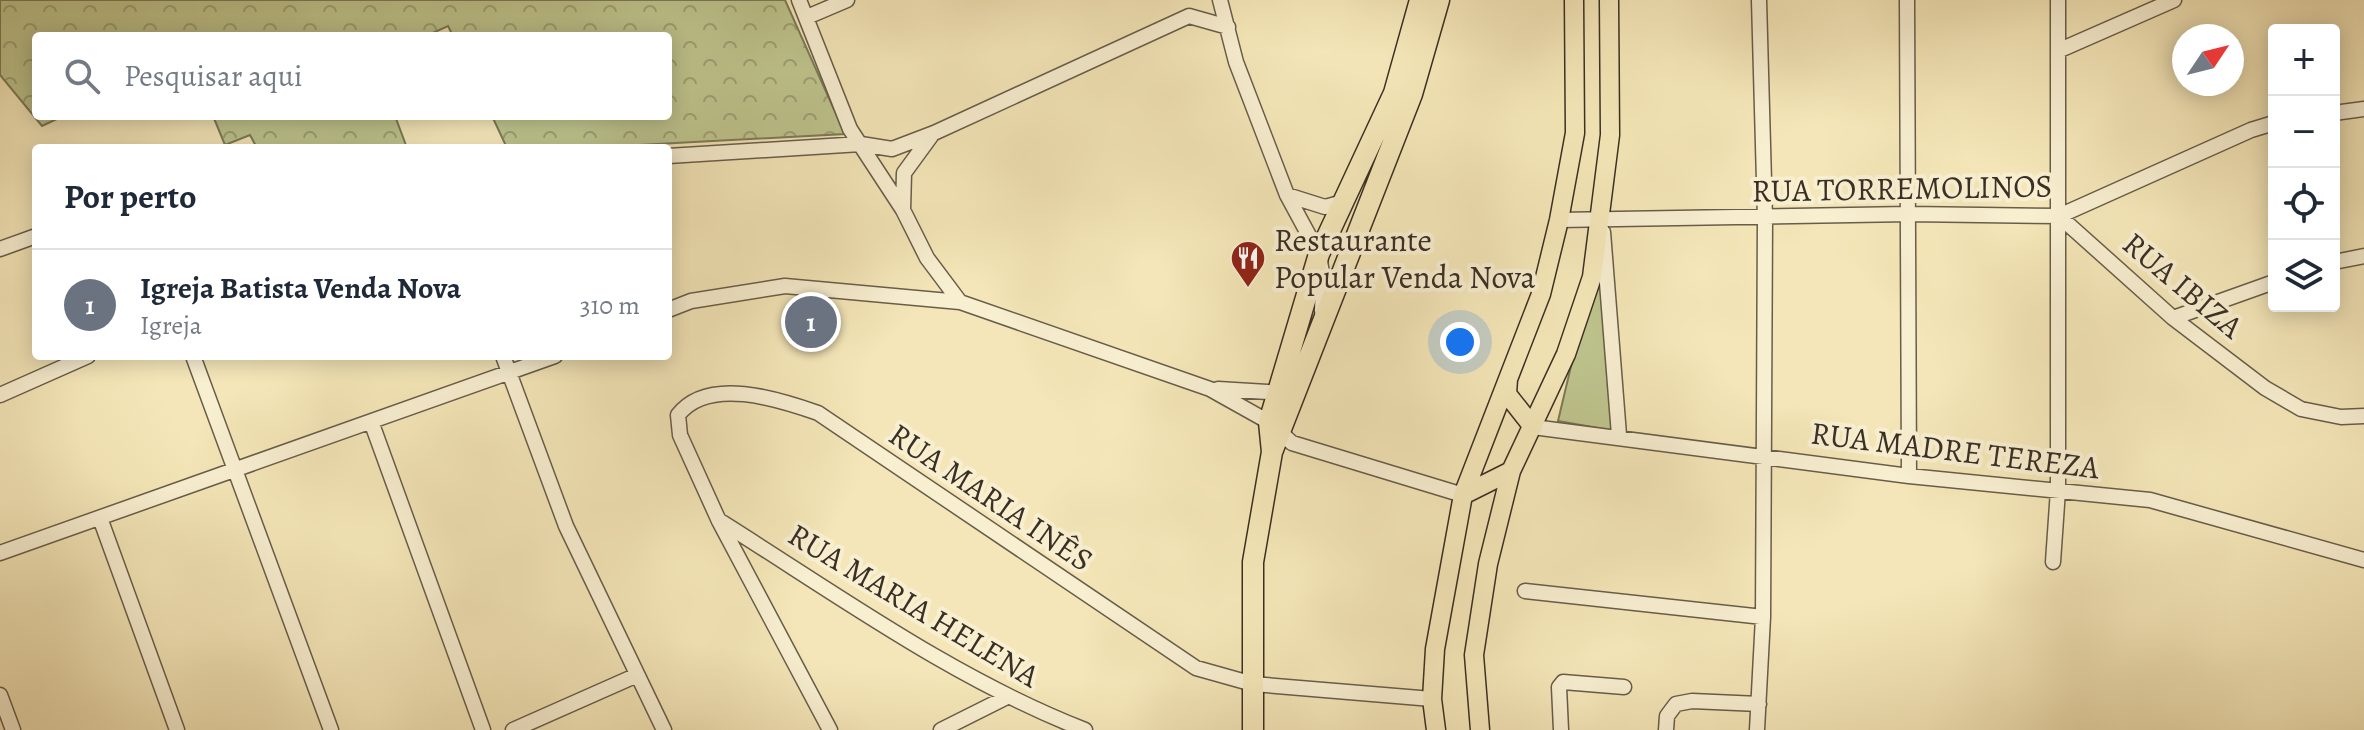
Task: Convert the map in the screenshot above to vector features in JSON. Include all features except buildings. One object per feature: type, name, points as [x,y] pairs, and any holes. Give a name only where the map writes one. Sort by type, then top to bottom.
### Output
[{"type":"highway","points":[[1285,393],[1321,332],[1412,94],[1439,0]]},
{"type":"highway","points":[[1253,730],[1253,562],[1274,437],[1319,254],[1394,93],[1413,5]]},
{"type":"main road","points":[[1436,730],[1432,699],[1441,603],[1463,495],[1541,294],[1559,220],[1575,133],[1574,0]]},
{"type":"main road","points":[[1480,730],[1474,655],[1488,564],[1511,471],[1566,354],[1592,277],[1602,219],[1610,135],[1609,0]]},
{"type":"main road","points":[[1517,350],[1506,392],[1533,427]]},
{"type":"main road","points":[[1463,495],[1511,471]]},
{"type":"street","points":[[799,0],[850,129],[903,210],[927,258],[960,302]]},
{"type":"street","points":[[807,17],[847,0]]},
{"type":"street","points":[[1220,0],[1236,62],[1287,195],[1319,254],[1323,280],[1321,332]]},
{"type":"street","points":[[1757,730],[1763,617],[1761,455],[1765,218],[1759,0]]},
{"type":"street","points":[[1907,0],[1909,476]]},
{"type":"street","points":[[2053,562],[2058,490],[2058,0]]},
{"type":"street","points":[[2060,50],[2174,0]]},
{"type":"street","points":[[672,156],[861,144],[892,149],[934,133],[1189,16],[1228,27]]},
{"type":"street","points":[[2340,112],[2364,109]]},
{"type":"street","name":"RUA TORREMOLINOS","points":[[1559,220],[1909,214],[2059,216],[2268,125]]},
{"type":"street","points":[[903,210],[904,173],[934,133]]},
{"type":"street","points":[[1287,195],[1325,207],[1343,202]]},
{"type":"street","name":"RUA IBIZA","points":[[2059,216],[2173,318],[2265,388],[2301,409],[2341,417],[2364,416]]},
{"type":"street","points":[[1602,219],[1619,435]]},
{"type":"street","points":[[0,249],[32,237]]},
{"type":"street","points":[[2340,261],[2364,256]]},
{"type":"street","points":[[2173,318],[2268,284]]},
{"type":"street","points":[[672,308],[691,301],[785,286],[960,302],[1210,389],[1285,393]]},
{"type":"street","points":[[0,395],[79,360]]},
{"type":"street","points":[[194,360],[331,730]]},
{"type":"street","points":[[504,360],[566,526],[635,676],[664,730]]},
{"type":"street","points":[[0,553],[372,424],[546,360]]},
{"type":"street","points":[[1210,389],[1274,437],[1463,495]]},
{"type":"street","name":"RUA MARIA INÊS","points":[[719,521],[680,435],[678,415],[688,402],[704,395],[781,400],[818,413],[1154,643],[1196,668],[1253,684],[1432,699]]},
{"type":"street","points":[[372,424],[483,730]]},
{"type":"street","name":"RUA MADRE TEREZA","points":[[1533,427],[1619,435],[1909,476],[2150,500],[2364,560]]},
{"type":"street","points":[[100,518],[177,730]]},
{"type":"street","points":[[719,521],[830,730]]},
{"type":"street","name":"RUA MARIA HELENA","points":[[719,521],[961,672],[1007,697],[1085,730]]},
{"type":"street","points":[[1525,591],[1763,617]]},
{"type":"street","points":[[513,730],[635,676]]},
{"type":"street","points":[[1561,730],[1559,687],[1563,682],[1624,687]]},
{"type":"street","points":[[0,695],[13,730]]},
{"type":"street","points":[[941,730],[1007,697]]},
{"type":"street","points":[[1666,730],[1667,716],[1676,704],[1692,701],[1759,704]]},
{"type":"green space","points":[[0,0],[785,0],[845,134],[658,144],[505,144],[494,120],[672,120],[672,32],[451,32],[448,26],[435,32],[32,32],[32,114],[0,75]]},
{"type":"green space","points":[[37,120],[55,120],[42,126]]},
{"type":"green space","points":[[215,120],[396,120],[406,144],[255,144],[250,135],[225,144]]},
{"type":"green space","points":[[1601,240],[1615,431],[1558,421]]},
{"type":"place","name":"Restaurante Popular Venda Nova","points":[[1248,289]]},
{"type":"place","name":"Igreja Batista Venda Nova","points":[[811,322]]}]
